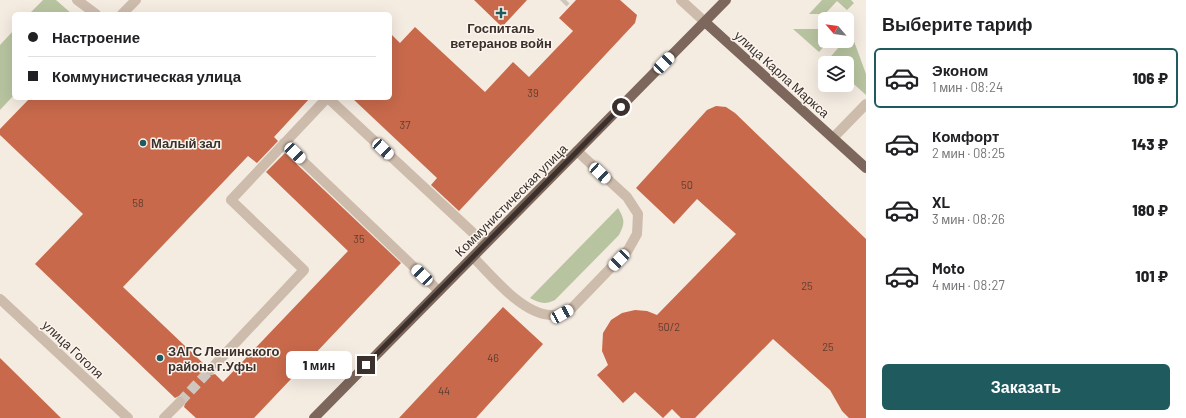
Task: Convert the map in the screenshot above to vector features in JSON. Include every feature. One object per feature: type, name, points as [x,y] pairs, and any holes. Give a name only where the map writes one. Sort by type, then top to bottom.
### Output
[{"type":"main road","name":"Коммунистическая улица","points":[[314,418],[726,0]]},
{"type":"main road","name":"улица Карла Маркса","points":[[705,22],[866,168]]},
{"type":"street","points":[[77,0],[93,12]]},
{"type":"street","points":[[124,12],[136,0]]},
{"type":"street","name":"улица Карла Маркса","points":[[681,0],[705,22]]},
{"type":"street","points":[[210,370],[304,270],[231,200],[326,100]]},
{"type":"street","points":[[330,100],[485,244]]},
{"type":"street","points":[[833,138],[866,104]]},
{"type":"street","points":[[284,143],[439,291]]},
{"type":"street","points":[[473,257],[522,304],[539,313],[552,315],[562,314],[572,308],[628,250],[637,234],[638,214],[627,198],[577,151]]},
{"type":"street","name":"улица Гоголя","points":[[0,299],[128,418]]},
{"type":"street","points":[[164,418],[180,402]]},
{"type":"green space","points":[[43,0],[56,0],[70,12],[31,12]]},
{"type":"green space","points":[[822,0],[851,0],[854,3],[847,10],[837,1],[827,12],[809,14]]},
{"type":"green space","points":[[793,29],[818,29],[818,48],[823,48],[819,52]]},
{"type":"green space","points":[[12,32],[12,97],[0,110],[0,45]]},
{"type":"green space","points":[[854,41],[866,74],[866,95],[854,84],[854,56],[831,56],[838,48],[854,48]]},
{"type":"green space","points":[[618,208],[623,222],[619,235],[555,300],[542,303],[530,298]]},
{"type":"building","name":"Госпиталь ветеранов войн","points":[[474,0],[527,0],[502,27]]},
{"type":"building","points":[[576,0],[620,0],[637,15],[635,23],[459,211],[431,185],[437,178],[354,100],[392,100],[392,35],[400,43],[415,27],[485,92],[513,62],[529,77],[573,31],[559,18]]},
{"type":"building","points":[[28,100],[308,100],[274,137],[278,141],[257,163],[248,156],[123,287],[205,365],[204,371],[208,376],[215,374],[223,382],[348,251],[266,172],[285,153],[401,263],[254,418],[196,418],[184,407],[186,401],[184,397],[179,396],[175,398],[35,264],[83,214],[0,135],[0,129]]},
{"type":"building","points":[[716,106],[726,107],[735,113],[866,239],[866,418],[849,418],[842,411],[830,390],[773,339],[695,418],[681,418],[672,409],[663,418],[635,392],[623,403],[597,375],[608,365],[602,351],[603,333],[611,320],[622,313],[635,310],[647,311],[657,315],[736,234],[697,199],[674,224],[636,188],[707,110]]},
{"type":"building","points":[[503,307],[543,344],[476,418],[399,418]]},
{"type":"building","points":[[0,358],[61,418],[0,418]]},
{"type":"tunnel","points":[[563,3],[566,0]]},
{"type":"tunnel","points":[[180,402],[210,370]]},
{"type":"place","name":"Госпиталь ветеранов войн","points":[[501,13]]},
{"type":"place","name":"Малый зал","points":[[143,143]]},
{"type":"place","name":"ЗАГС Ленинского района г.Уфы","points":[[160,358]]},
{"type":"route","points":[[366,365],[621,107]]}]
